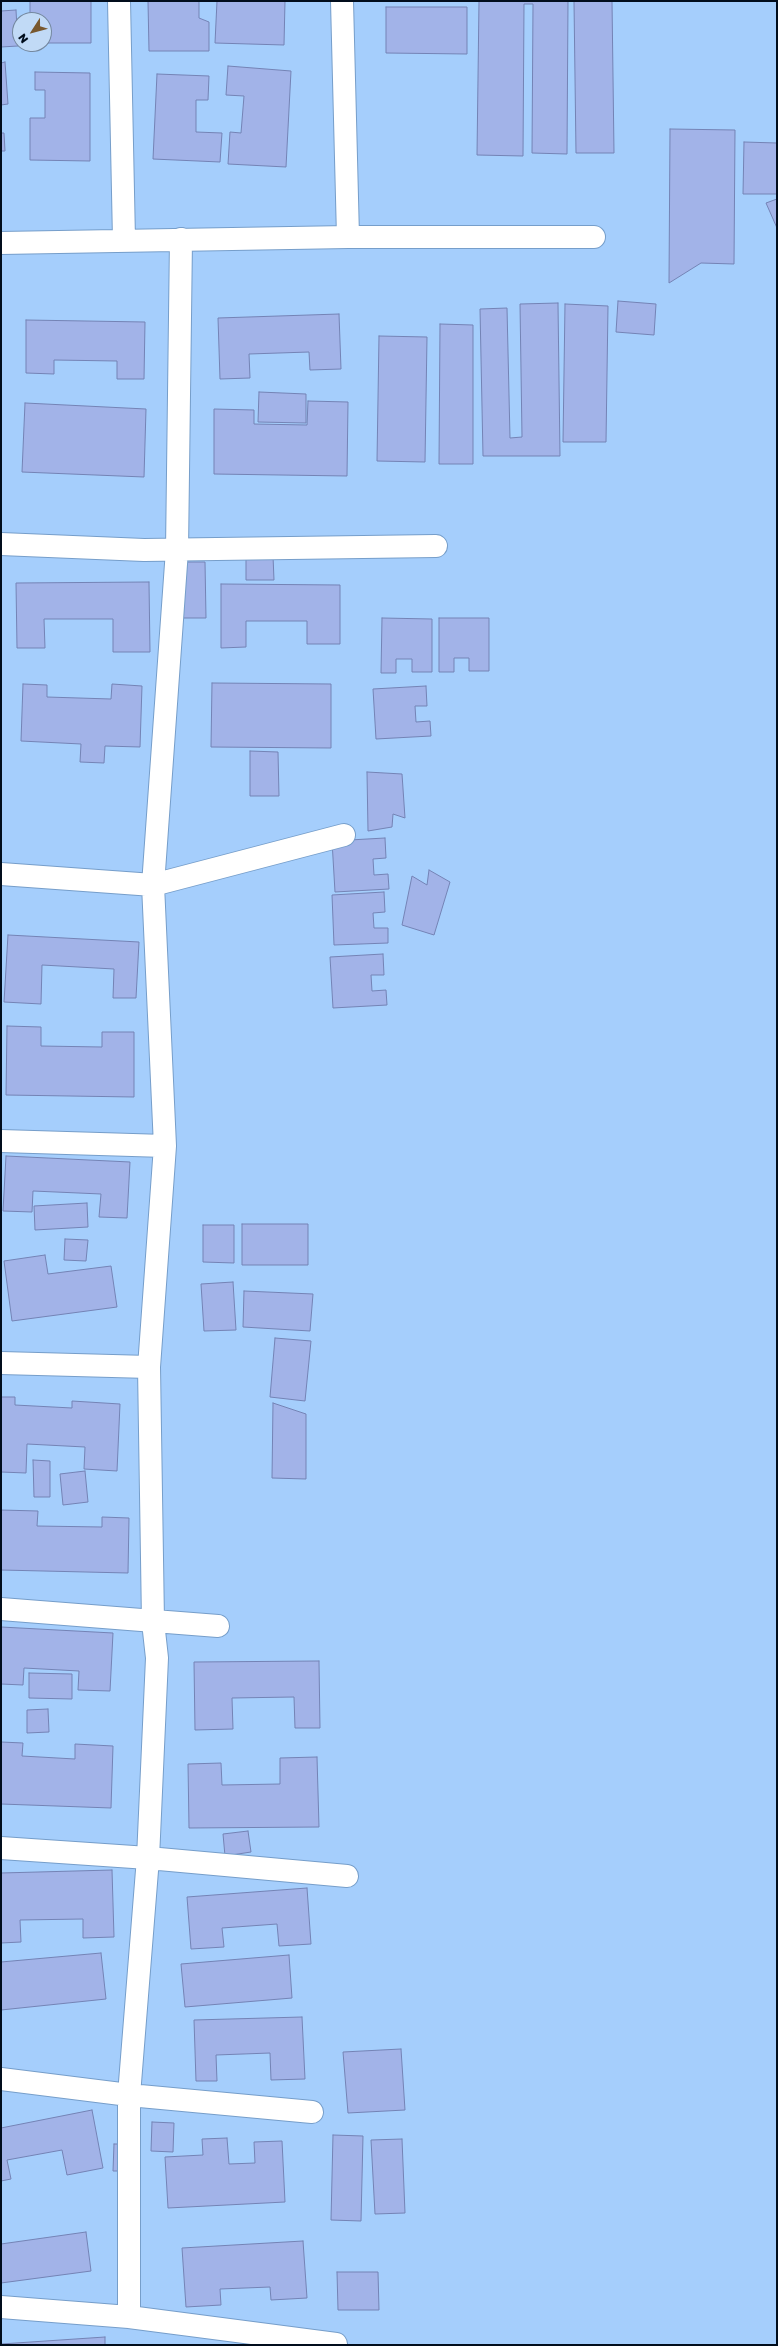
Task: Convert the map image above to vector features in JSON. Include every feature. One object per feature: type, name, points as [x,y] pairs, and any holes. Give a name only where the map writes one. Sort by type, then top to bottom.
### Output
[{"type":"street","points":[[119,1],[124,240]]},
{"type":"street","points":[[342,1],[348,236]]},
{"type":"street","points":[[1,243],[348,236],[594,237]]},
{"type":"street","points":[[129,2317],[129,2095],[148,1858],[157,1658],[153,1622],[149,1367],[165,1146],[153,885],[177,550],[181,239]]},
{"type":"street","points":[[1,544],[144,550],[436,546]]},
{"type":"street","points":[[1,874],[153,885],[344,835]]},
{"type":"street","points":[[1,1141],[165,1146]]},
{"type":"street","points":[[1,1363],[149,1367]]},
{"type":"street","points":[[1,1609],[218,1626]]},
{"type":"street","points":[[1,1848],[148,1858],[347,1876]]},
{"type":"street","points":[[1,2079],[129,2095],[312,2112]]},
{"type":"street","points":[[1,2307],[129,2317],[336,2344]]},
{"type":"building","points":[[30,1],[91,1],[91,43],[52,43],[52,12],[30,12]]},
{"type":"building","points":[[148,1],[199,1],[199,18],[209,22],[209,51],[149,51]]},
{"type":"building","points":[[217,1],[285,1],[284,45],[215,43]]},
{"type":"building","points":[[479,1],[568,1],[567,154],[532,153],[533,4],[524,4],[523,156],[477,155]]},
{"type":"building","points":[[574,1],[612,1],[614,153],[576,153]]},
{"type":"building","points":[[386,7],[467,7],[467,54],[386,53]]},
{"type":"building","points":[[16,10],[16,12],[12,12],[12,46],[1,47],[1,11]]},
{"type":"building","points":[[5,62],[8,104],[1,105],[1,63]]},
{"type":"building","points":[[228,66],[291,71],[286,167],[228,164],[230,132],[241,133],[244,96],[226,95]]},
{"type":"building","points":[[35,72],[90,73],[90,161],[30,160],[30,118],[45,118],[45,90],[35,90]]},
{"type":"building","points":[[157,74],[209,76],[208,100],[196,100],[196,132],[222,133],[220,162],[153,159]]},
{"type":"building","points":[[670,129],[735,130],[734,264],[701,263],[669,283]]},
{"type":"building","points":[[1,133],[4,133],[5,151],[1,151]]},
{"type":"building","points":[[744,142],[777,143],[777,194],[743,194]]},
{"type":"building","points":[[777,199],[777,228],[766,203]]},
{"type":"building","points":[[618,301],[656,304],[654,335],[616,332]]},
{"type":"building","points":[[558,303],[560,456],[483,456],[480,309],[507,308],[510,438],[522,437],[520,304]]},
{"type":"building","points":[[565,304],[608,306],[606,442],[563,442]]},
{"type":"building","points":[[339,314],[341,369],[310,370],[309,352],[249,354],[250,378],[220,379],[218,318]]},
{"type":"building","points":[[26,320],[145,322],[144,379],[117,379],[117,361],[54,360],[54,374],[26,373]]},
{"type":"building","points":[[440,324],[473,325],[473,464],[439,464]]},
{"type":"building","points":[[379,336],[427,337],[425,462],[377,461]]},
{"type":"building","points":[[259,392],[306,394],[306,423],[258,422]]},
{"type":"building","points":[[308,401],[348,402],[347,476],[214,474],[214,409],[254,410],[254,424],[307,425]]},
{"type":"building","points":[[25,403],[146,409],[144,477],[22,472]]},
{"type":"building","points":[[246,556],[273,556],[274,580],[246,580]]},
{"type":"building","points":[[181,562],[205,562],[206,618],[183,618]]},
{"type":"building","points":[[149,582],[150,652],[113,652],[113,619],[44,619],[45,648],[17,648],[16,583]]},
{"type":"building","points":[[221,584],[340,585],[340,644],[307,644],[307,621],[246,621],[246,647],[221,648]]},
{"type":"building","points":[[382,618],[432,619],[432,672],[412,672],[412,659],[396,659],[396,673],[381,673]]},
{"type":"building","points":[[439,618],[489,618],[489,671],[469,671],[469,658],[454,658],[454,672],[439,672]]},
{"type":"building","points":[[212,683],[331,684],[331,748],[211,747]]},
{"type":"building","points":[[23,684],[47,685],[47,697],[111,699],[112,684],[142,686],[140,747],[105,746],[104,763],[80,762],[81,744],[21,741]]},
{"type":"building","points":[[426,686],[427,706],[415,706],[416,722],[430,721],[431,736],[376,739],[373,689]]},
{"type":"building","points":[[250,751],[278,752],[279,796],[250,796]]},
{"type":"building","points":[[367,772],[402,774],[405,818],[393,814],[392,827],[368,831]]},
{"type":"building","points":[[385,838],[386,858],[373,859],[374,875],[388,874],[389,889],[335,892],[332,841]]},
{"type":"building","points":[[429,870],[450,882],[434,935],[402,925],[412,876],[427,885]]},
{"type":"building","points":[[384,892],[385,912],[373,913],[374,928],[388,928],[388,943],[334,945],[332,895]]},
{"type":"building","points":[[8,935],[139,942],[136,998],[113,998],[114,969],[42,965],[41,1004],[4,1002]]},
{"type":"building","points":[[383,954],[384,975],[371,975],[372,991],[386,990],[387,1005],[333,1008],[330,957]]},
{"type":"building","points":[[7,1026],[41,1027],[41,1046],[102,1047],[102,1032],[134,1032],[134,1097],[6,1095]]},
{"type":"building","points":[[6,1156],[130,1162],[127,1218],[99,1217],[101,1194],[33,1191],[32,1212],[3,1211]]},
{"type":"building","points":[[87,1203],[88,1227],[35,1230],[34,1206]]},
{"type":"building","points":[[242,1224],[308,1224],[308,1265],[242,1265]]},
{"type":"building","points":[[203,1225],[234,1225],[234,1263],[203,1262]]},
{"type":"building","points":[[65,1239],[88,1240],[86,1261],[64,1260]]},
{"type":"building","points":[[45,1255],[48,1274],[111,1266],[117,1307],[12,1321],[4,1261]]},
{"type":"building","points":[[233,1282],[236,1330],[204,1331],[201,1284]]},
{"type":"building","points":[[244,1291],[313,1294],[310,1331],[243,1327]]},
{"type":"building","points":[[275,1338],[311,1341],[305,1401],[270,1397]]},
{"type":"building","points":[[1,1397],[15,1397],[15,1405],[72,1408],[72,1401],[120,1404],[117,1471],[84,1469],[85,1447],[27,1444],[26,1473],[1,1472]]},
{"type":"building","points":[[273,1403],[306,1414],[306,1479],[272,1478]]},
{"type":"building","points":[[33,1460],[50,1461],[50,1497],[34,1497]]},
{"type":"building","points":[[85,1471],[88,1502],[63,1505],[60,1474]]},
{"type":"building","points":[[1,1510],[38,1511],[37,1526],[102,1527],[102,1517],[129,1518],[128,1573],[1,1570]]},
{"type":"building","points":[[1,1627],[113,1633],[110,1691],[78,1690],[79,1671],[24,1668],[23,1685],[1,1684]]},
{"type":"building","points":[[319,1661],[320,1728],[295,1728],[294,1697],[232,1698],[233,1729],[195,1730],[194,1662]]},
{"type":"building","points":[[29,1673],[72,1674],[72,1699],[29,1698]]},
{"type":"building","points":[[48,1709],[49,1732],[27,1733],[27,1710]]},
{"type":"building","points":[[1,1742],[23,1743],[22,1756],[75,1759],[75,1744],[113,1746],[111,1808],[1,1804]]},
{"type":"building","points":[[317,1757],[319,1827],[189,1828],[188,1764],[221,1763],[222,1785],[280,1784],[280,1758]]},
{"type":"building","points":[[248,1831],[251,1852],[225,1856],[223,1834]]},
{"type":"building","points":[[112,1870],[114,1937],[83,1938],[83,1919],[20,1920],[21,1942],[1,1943],[1,1873]]},
{"type":"building","points":[[307,1888],[311,1944],[279,1946],[277,1924],[222,1928],[224,1947],[191,1949],[187,1897]]},
{"type":"building","points":[[101,1953],[106,1999],[1,2010],[1,1962]]},
{"type":"building","points":[[289,1955],[292,1998],[185,2007],[181,1964]]},
{"type":"building","points":[[302,2017],[305,2079],[271,2080],[270,2053],[216,2055],[217,2081],[196,2081],[194,2020]]},
{"type":"building","points":[[401,2049],[405,2110],[348,2113],[343,2052]]},
{"type":"building","points":[[92,2110],[103,2168],[67,2175],[62,2150],[7,2160],[11,2179],[1,2181],[1,2128]]},
{"type":"building","points":[[152,2122],[174,2123],[173,2152],[151,2151]]},
{"type":"building","points":[[333,2135],[363,2136],[361,2221],[331,2220]]},
{"type":"building","points":[[227,2138],[229,2164],[255,2163],[254,2142],[282,2141],[285,2202],[168,2208],[165,2157],[203,2155],[202,2139]]},
{"type":"building","points":[[402,2139],[405,2213],[375,2214],[371,2140]]},
{"type":"building","points":[[114,2144],[127,2144],[126,2171],[113,2171]]},
{"type":"building","points":[[86,2232],[91,2271],[1,2283],[1,2244]]},
{"type":"building","points":[[303,2241],[307,2298],[271,2300],[270,2287],[220,2289],[221,2305],[186,2307],[182,2248]]},
{"type":"building","points":[[337,2272],[378,2272],[379,2310],[338,2310]]},
{"type":"building","points":[[105,2337],[105,2345],[1,2345],[1,2344]]}]
